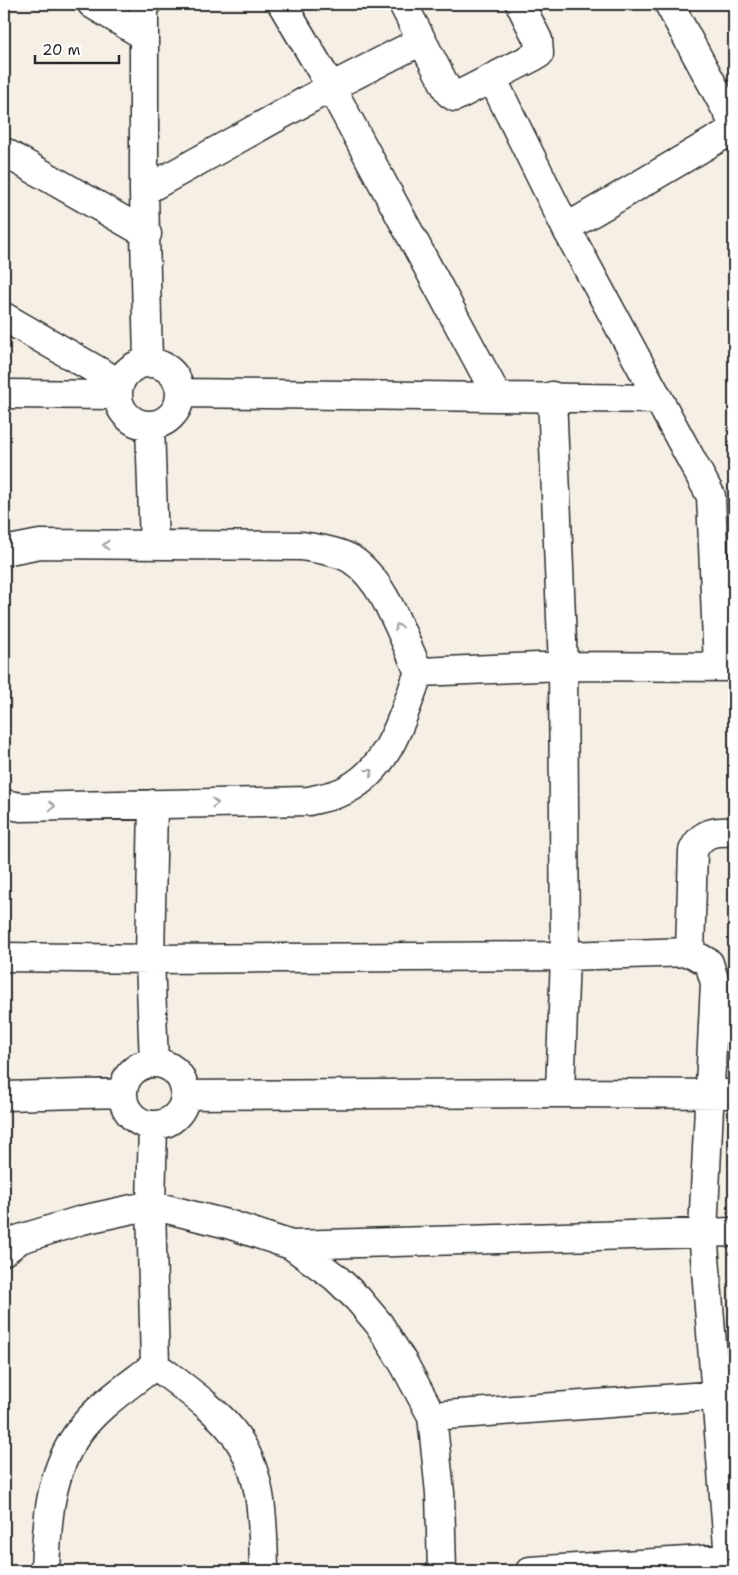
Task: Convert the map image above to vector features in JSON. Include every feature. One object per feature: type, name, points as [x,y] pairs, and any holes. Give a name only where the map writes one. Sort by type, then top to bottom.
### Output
[{"type":"street","points":[[92,4],[143,35]]},
{"type":"street","points":[[144,4],[144,191],[148,362]]},
{"type":"street","points":[[282,4],[331,87],[497,396]]},
{"type":"street","points":[[403,4],[451,96],[458,96],[492,80],[538,54],[538,40],[520,4]]},
{"type":"street","points":[[669,4],[734,124]]},
{"type":"street","points":[[144,191],[331,87],[421,41]]},
{"type":"street","points":[[419,672],[563,666],[726,666],[723,496],[658,399],[566,228],[492,80]]},
{"type":"street","points":[[566,228],[734,129]]},
{"type":"street","points":[[4,152],[146,234]]},
{"type":"street","points":[[4,317],[118,389]]},
{"type":"street","points":[[148,362],[161,365],[171,372],[178,382],[181,393],[179,406],[172,416],[162,423],[150,426],[138,424],[127,417],[120,407],[118,389],[126,372],[136,365],[148,362]]},
{"type":"street","points":[[4,394],[118,389]]},
{"type":"street","points":[[181,393],[552,396],[658,399]]},
{"type":"street","points":[[552,396],[563,666],[565,956],[560,1092]]},
{"type":"street","points":[[150,426],[154,546]]},
{"type":"street","points":[[4,551],[40,544],[302,546],[330,552],[350,559],[368,574],[382,592],[419,672],[390,745],[376,768],[346,790],[309,801],[22,807],[4,804]]},
{"type":"street","points":[[153,804],[150,959],[154,1063]]},
{"type":"street","points":[[690,952],[693,851],[697,841],[706,835],[717,831],[734,832]]},
{"type":"street","points":[[4,958],[150,959],[565,956],[690,952],[709,963],[715,983],[723,1095],[703,1232],[726,1395],[731,1562],[530,1571]]},
{"type":"street","points":[[154,1063],[166,1065],[176,1072],[183,1083],[185,1095],[182,1107],[175,1117],[165,1123],[153,1125],[141,1123],[131,1116],[124,1105],[122,1093],[125,1081],[132,1071],[142,1065],[154,1063]]},
{"type":"street","points":[[185,1095],[560,1092],[723,1095]]},
{"type":"street","points":[[4,1096],[122,1093]]},
{"type":"street","points":[[153,1125],[151,1205],[155,1365]]},
{"type":"street","points":[[9,1243],[82,1220],[151,1205],[231,1225],[291,1245],[335,1277],[358,1299],[379,1324],[404,1364],[432,1416],[440,1493],[442,1571]]},
{"type":"street","points":[[291,1245],[734,1232]]},
{"type":"street","points":[[45,1571],[46,1533],[52,1489],[62,1460],[79,1432],[107,1404],[155,1365]]},
{"type":"street","points":[[155,1365],[196,1397],[233,1432],[253,1468],[263,1512],[264,1571]]},
{"type":"street","points":[[432,1416],[726,1395]]}]
